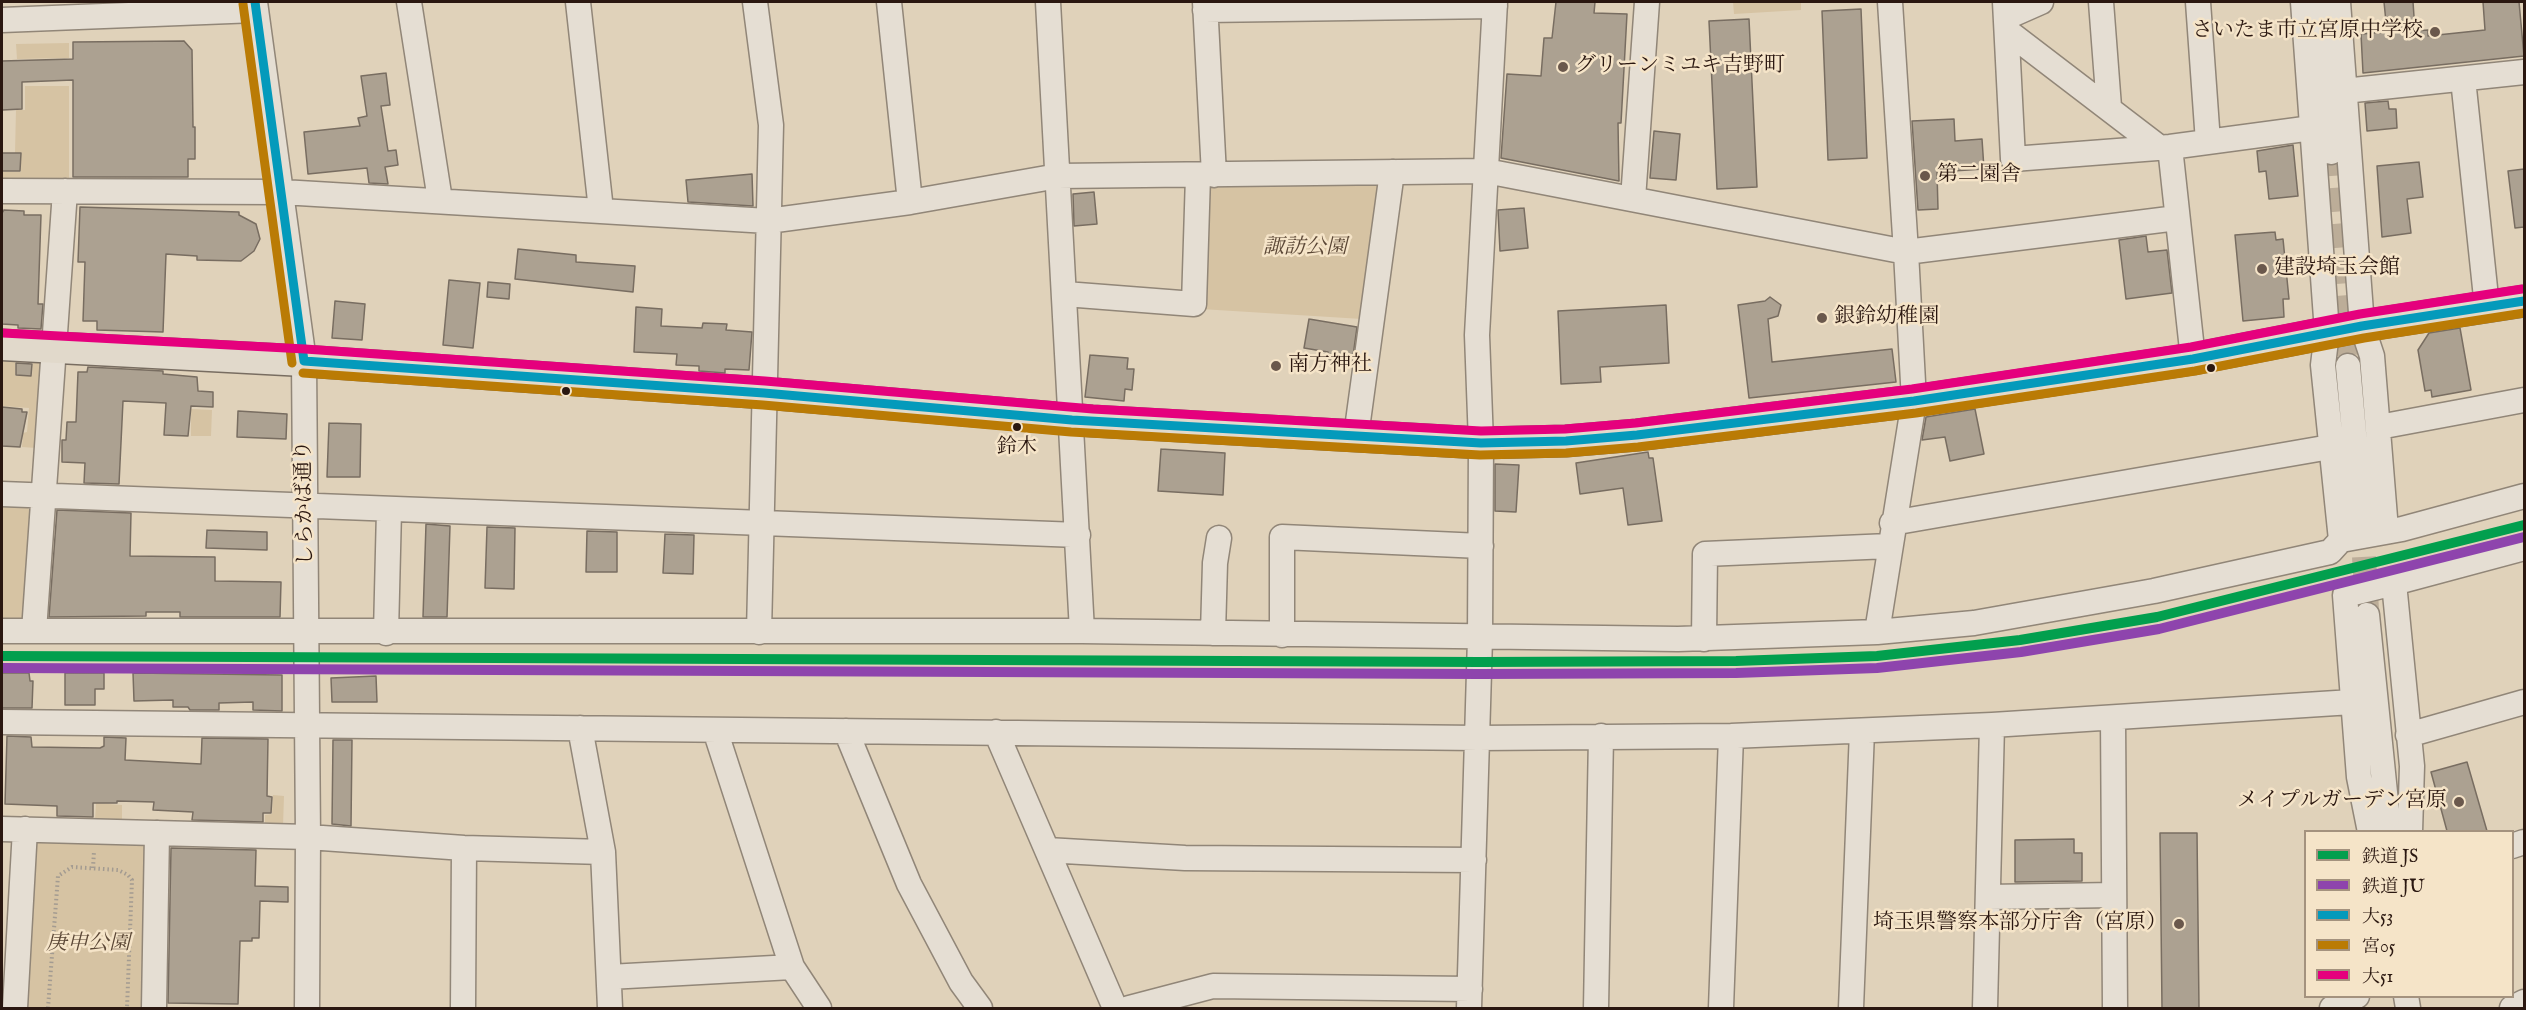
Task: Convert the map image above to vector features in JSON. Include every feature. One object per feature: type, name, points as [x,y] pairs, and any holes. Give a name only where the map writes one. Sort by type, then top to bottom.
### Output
[{"type":"main road","points":[[2,345],[304,361],[764,393],[1072,420],[1481,443],[1566,441],[1637,435],[1914,401],[2193,359],[2327,332],[2524,301]]},
{"type":"street","points":[[409,2],[440,200]]},
{"type":"street","points":[[578,2],[601,210]]},
{"type":"street","points":[[755,2],[771,125],[759,633]]},
{"type":"street","points":[[889,2],[910,202]]},
{"type":"street","points":[[1047,2],[1082,631]]},
{"type":"street","points":[[1633,199],[1647,2]]},
{"type":"street","points":[[1877,632],[1914,401],[1890,2]]},
{"type":"street","points":[[2006,16],[2041,2]]},
{"type":"street","points":[[2101,2],[2109,107]]},
{"type":"street","points":[[2198,2],[2208,142]]},
{"type":"street","points":[[2302,2],[2327,332],[2323,365],[2341,540]]},
{"type":"street","points":[[2320,2],[2331,152]]},
{"type":"street","points":[[2337,2],[2362,326],[2372,356],[2386,530]]},
{"type":"street","points":[[1065,294],[1194,304],[1206,175],[1205,6],[1495,4],[1477,335],[1481,443],[1481,546],[1470,999],[1213,986],[1129,1008]]},
{"type":"street","points":[[2,20],[256,6]]},
{"type":"street","name":"しらかば通り","points":[[256,6],[304,361],[309,837],[307,1008]]},
{"type":"street","points":[[2006,16],[2109,107],[2165,148],[2177,218],[2193,359]]},
{"type":"street","points":[[2006,16],[2013,159],[2165,148],[2312,128]]},
{"type":"street","points":[[2344,91],[2524,72]]},
{"type":"street","points":[[2463,79],[2487,307]]},
{"type":"street","points":[[2,191],[282,192],[768,222],[910,202],[1058,176],[1486,171],[1906,252],[2177,218]]},
{"type":"street","points":[[1356,436],[1392,172]]},
{"type":"street","points":[[34,631],[65,191]]},
{"type":"street","points":[[2319,221],[2336,224],[2354,218]]},
{"type":"street","points":[[2348,366],[2362,521]]},
{"type":"street","points":[[2379,427],[2524,400]]},
{"type":"street","points":[[1704,639],[1705,554],[1891,535],[2330,447]]},
{"type":"street","points":[[2,494],[1078,536]]},
{"type":"street","points":[[2,631],[759,633],[1082,631],[1480,638],[1704,639],[1877,632],[1974,623],[2154,591],[2330,552],[2341,540],[2402,528],[2524,496]]},
{"type":"street","points":[[386,633],[389,510]]},
{"type":"street","points":[[1281,635],[1282,537],[1481,546]]},
{"type":"street","points":[[1213,633],[1215,563],[1219,538]]},
{"type":"street","points":[[2370,830],[2359,777],[2344,595],[2524,548]]},
{"type":"street","points":[[2394,583],[2412,766],[2410,830]]},
{"type":"street","points":[[2367,615],[2389,830]]},
{"type":"street","points":[[2,722],[1478,738],[1731,736],[1992,726],[2352,702]]},
{"type":"street","points":[[2408,735],[2524,702]]},
{"type":"street","points":[[2113,719],[2115,1008]]},
{"type":"street","points":[[1985,1008],[1992,726]]},
{"type":"street","points":[[580,728],[603,852],[610,1008]]},
{"type":"street","points":[[715,730],[792,967],[819,1008]]},
{"type":"street","points":[[1851,1008],[1862,730]]},
{"type":"street","points":[[846,731],[909,884],[961,982],[980,1008]]},
{"type":"street","points":[[996,732],[1115,1008]]},
{"type":"street","points":[[1596,1008],[1601,736]]},
{"type":"street","points":[[1721,1008],[1731,736]]},
{"type":"street","points":[[2,828],[309,837],[464,848],[603,852]]},
{"type":"street","points":[[15,1008],[25,830]]},
{"type":"street","points":[[154,1008],[157,833]]},
{"type":"street","points":[[463,1008],[464,848]]},
{"type":"street","points":[[1047,850],[1185,858],[1474,860]]},
{"type":"street","points":[[1988,897],[2114,895]]},
{"type":"street","points":[[609,978],[792,967]]},
{"type":"street","points":[[2332,1008],[2353,998]]},
{"type":"street","points":[[2512,1008],[2524,1002]]},
{"type":"path","points":[[48,1008],[58,876],[72,867],[118,870],[128,874],[132,880],[127,1008]]},
{"type":"green space","points":[[1733,2],[1801,2],[1801,10],[1734,14]]},
{"type":"green space","points":[[69,43],[69,58],[17,59],[16,44]]},
{"type":"green space","points":[[25,86],[69,86],[69,182],[2,182],[2,172],[21,172],[21,153],[15,153],[16,110],[25,110]]},
{"type":"green space","name":"諏訪公園","points":[[1382,181],[1362,319],[1201,309],[1207,186]]},
{"type":"green space","points":[[2,360],[15,360],[15,376],[32,376],[33,361],[38,361],[42,367],[36,448],[22,447],[23,433],[27,432],[29,408],[2,406]]},
{"type":"green space","points":[[191,409],[212,410],[211,436],[191,436]]},
{"type":"green space","points":[[2,505],[26,506],[31,511],[24,618],[20,626],[2,626]]},
{"type":"green space","points":[[273,795],[284,796],[283,826],[265,826],[265,815],[272,814]]},
{"type":"green space","points":[[96,803],[122,805],[122,822],[95,821]]},
{"type":"green space","name":"庚申公園","points":[[34,840],[151,843],[147,1008],[23,1008]]},
{"type":"building","points":[[1556,2],[1595,2],[1594,13],[1627,14],[1621,123],[1618,123],[1619,181],[1501,158],[1507,74],[1541,76],[1544,38],[1552,38]]},
{"type":"building","points":[[2384,2],[2413,2],[2415,31],[2428,30],[2428,36],[2485,30],[2483,2],[2519,2],[2524,56],[2363,73],[2361,34],[2387,32]]},
{"type":"building","points":[[1861,9],[1867,158],[1828,160],[1822,11]]},
{"type":"building","points":[[1749,19],[1757,187],[1717,189],[1709,21]]},
{"type":"building","points":[[184,41],[192,50],[193,127],[195,127],[195,159],[188,159],[188,177],[73,177],[73,80],[22,82],[22,109],[2,110],[2,61],[73,59],[73,42]]},
{"type":"building","points":[[386,73],[390,105],[381,106],[388,151],[396,150],[398,165],[385,167],[388,184],[369,183],[367,168],[308,174],[304,132],[360,126],[358,118],[367,116],[361,76]]},
{"type":"building","points":[[2388,101],[2389,109],[2396,109],[2397,128],[2367,131],[2365,103]]},
{"type":"building","name":"第二園舎","points":[[1954,119],[1955,141],[1982,139],[1984,169],[1937,172],[1938,209],[1918,210],[1912,121]]},
{"type":"building","points":[[1654,131],[1680,134],[1676,180],[1650,178]]},
{"type":"building","points":[[2293,145],[2298,196],[2269,199],[2266,171],[2259,172],[2257,151]]},
{"type":"building","points":[[2,153],[21,153],[20,171],[2,171]]},
{"type":"building","points":[[2419,162],[2423,197],[2407,199],[2411,233],[2382,237],[2377,166]]},
{"type":"building","points":[[2524,169],[2524,227],[2515,228],[2508,171]]},
{"type":"building","points":[[752,174],[753,206],[688,202],[686,180]]},
{"type":"building","points":[[1094,192],[1097,224],[1074,226],[1073,194]]},
{"type":"building","points":[[80,207],[239,212],[239,215],[256,224],[260,239],[254,251],[241,261],[197,260],[197,256],[166,254],[163,332],[97,330],[97,321],[83,321],[85,262],[78,262]]},
{"type":"building","points":[[1524,208],[1528,248],[1500,251],[1498,210]]},
{"type":"building","points":[[4,210],[24,211],[24,215],[41,215],[38,304],[43,304],[41,329],[18,328],[18,325],[2,324],[2,213]]},
{"type":"building","name":"建設埼玉会館","points":[[2275,232],[2276,240],[2283,239],[2289,299],[2283,299],[2284,317],[2243,321],[2235,235]]},
{"type":"building","points":[[2146,236],[2148,252],[2167,250],[2172,293],[2126,299],[2119,240]]},
{"type":"building","points":[[518,249],[576,255],[576,262],[635,266],[633,292],[515,279]]},
{"type":"building","points":[[449,280],[480,283],[473,348],[443,345]]},
{"type":"building","points":[[488,282],[510,284],[509,299],[487,297]]},
{"type":"building","points":[[1770,297],[1781,305],[1778,316],[1768,319],[1772,362],[1892,349],[1896,382],[1749,398],[1738,305],[1765,301]]},
{"type":"building","points":[[335,301],[365,304],[362,340],[332,338]]},
{"type":"building","points":[[1666,305],[1669,363],[1600,367],[1601,382],[1561,384],[1558,311]]},
{"type":"building","points":[[636,307],[662,309],[661,326],[702,328],[703,323],[727,324],[726,330],[752,332],[749,370],[725,369],[725,373],[699,371],[699,366],[676,365],[677,354],[634,352]]},
{"type":"building","points":[[1309,319],[1357,327],[1352,363],[1327,359],[1328,352],[1304,348]]},
{"type":"building","points":[[2460,328],[2471,390],[2432,397],[2431,390],[2425,391],[2418,350],[2429,333]]},
{"type":"building","points":[[1090,355],[1128,358],[1127,369],[1134,369],[1132,390],[1125,389],[1124,401],[1085,397]]},
{"type":"building","points":[[16,363],[32,364],[31,376],[16,375]]},
{"type":"building","points":[[88,367],[163,371],[163,374],[197,377],[198,391],[213,392],[213,407],[191,406],[188,436],[164,435],[166,403],[123,401],[119,484],[84,483],[85,463],[62,462],[62,440],[66,440],[67,422],[76,422],[78,372],[87,372]]},
{"type":"building","points":[[2,407],[22,409],[22,412],[27,412],[20,447],[2,446]]},
{"type":"building","points":[[1975,409],[1984,454],[1950,461],[1945,437],[1922,440],[1926,417]]},
{"type":"building","points":[[238,411],[287,414],[286,439],[237,437]]},
{"type":"building","points":[[329,423],[361,424],[360,477],[327,477]]},
{"type":"building","points":[[1161,449],[1225,453],[1223,495],[1158,491]]},
{"type":"building","points":[[1648,452],[1649,458],[1653,458],[1662,521],[1628,525],[1623,488],[1580,494],[1576,463]]},
{"type":"building","points":[[1495,464],[1519,465],[1516,512],[1495,511]]},
{"type":"building","points":[[57,510],[131,513],[130,556],[215,557],[215,581],[281,582],[280,617],[180,617],[180,612],[146,612],[146,616],[49,617]]},
{"type":"building","points":[[426,524],[450,526],[447,617],[423,617]]},
{"type":"building","points":[[487,527],[515,528],[514,589],[485,588]]},
{"type":"building","points":[[207,530],[267,532],[267,550],[206,548]]},
{"type":"building","points":[[587,531],[617,532],[617,572],[586,572]]},
{"type":"building","points":[[665,534],[694,535],[693,574],[663,573]]},
{"type":"building","points":[[2,673],[29,673],[30,681],[33,681],[32,708],[2,708]]},
{"type":"building","points":[[65,673],[104,673],[104,689],[95,689],[95,705],[65,705]]},
{"type":"building","points":[[133,673],[282,675],[282,711],[253,710],[253,702],[219,703],[219,710],[190,710],[188,707],[173,707],[173,700],[134,701]]},
{"type":"building","points":[[376,676],[377,702],[332,702],[331,678]]},
{"type":"building","points":[[7,736],[31,737],[32,747],[100,748],[104,746],[104,737],[126,738],[125,760],[201,764],[202,738],[268,739],[267,796],[272,797],[271,813],[263,813],[263,822],[192,820],[193,812],[153,810],[154,802],[117,801],[117,803],[93,803],[93,817],[57,816],[57,806],[5,804]]},
{"type":"building","points":[[333,740],[352,740],[351,826],[332,824]]},
{"type":"building","name":"メイプルガーデン宮原","points":[[2467,762],[2487,830],[2447,830],[2431,772]]},
{"type":"building","points":[[2160,833],[2197,833],[2199,1008],[2162,1008]]},
{"type":"building","points":[[2074,839],[2074,853],[2082,853],[2082,881],[2015,882],[2015,840]]},
{"type":"building","points":[[171,848],[256,850],[255,886],[288,887],[288,902],[260,901],[259,938],[252,938],[252,941],[240,941],[238,1004],[168,1003]]},
{"type":"tunnel","points":[[2331,152],[2348,366]]},
{"type":"tunnel","points":[[2362,521],[2367,610]]},
{"type":"rail line","name":"JS","points":[[2,656],[1480,662],[1736,661],[1877,656],[2020,640],[2157,617],[2524,525]]},
{"type":"rail line","name":"JU","points":[[2,668],[1480,674],[1736,673],[1877,668],[2021,652],[2159,629],[2524,537]]},
{"type":"transit line","name":"大53","points":[[255,2],[304,361]]},
{"type":"transit line","name":"宮05","points":[[243,4],[292,363]]},
{"type":"transit line","name":"大51","points":[[3,333],[305,349],[765,381],[1093,409],[1481,431],[1565,429],[1636,423],[1912,389],[2191,347],[2360,314],[2522,289]]},
{"type":"transit line","name":"大53","points":[[304,361],[764,393],[1072,420],[1481,443],[1566,441],[1637,435],[1914,401],[2193,359],[2362,326],[2524,301]]},
{"type":"transit line","name":"宮05","points":[[303,373],[763,405],[1071,432],[1480,455],[1566,453],[1638,447],[1916,413],[2195,371],[2364,338],[2524,313]]},
{"type":"place","name":"さいたま市立宮原中学校","points":[[2435,32]]},
{"type":"place","name":"グリーンミユキ吉野町","points":[[1563,67]]},
{"type":"place","name":"第二園舎","points":[[1925,176]]},
{"type":"place","name":"建設埼玉会館","points":[[2262,269]]},
{"type":"place","name":"銀鈴幼稚園","points":[[1822,318]]},
{"type":"place","name":"南方神社","points":[[1276,366]]},
{"type":"place","name":"鈴木","points":[[1017,427]]},
{"type":"place","name":"メイプルガーデン宮原","points":[[2459,802]]},
{"type":"place","name":"埼玉県警察本部分庁舎（宮原）","points":[[2179,924]]}]
